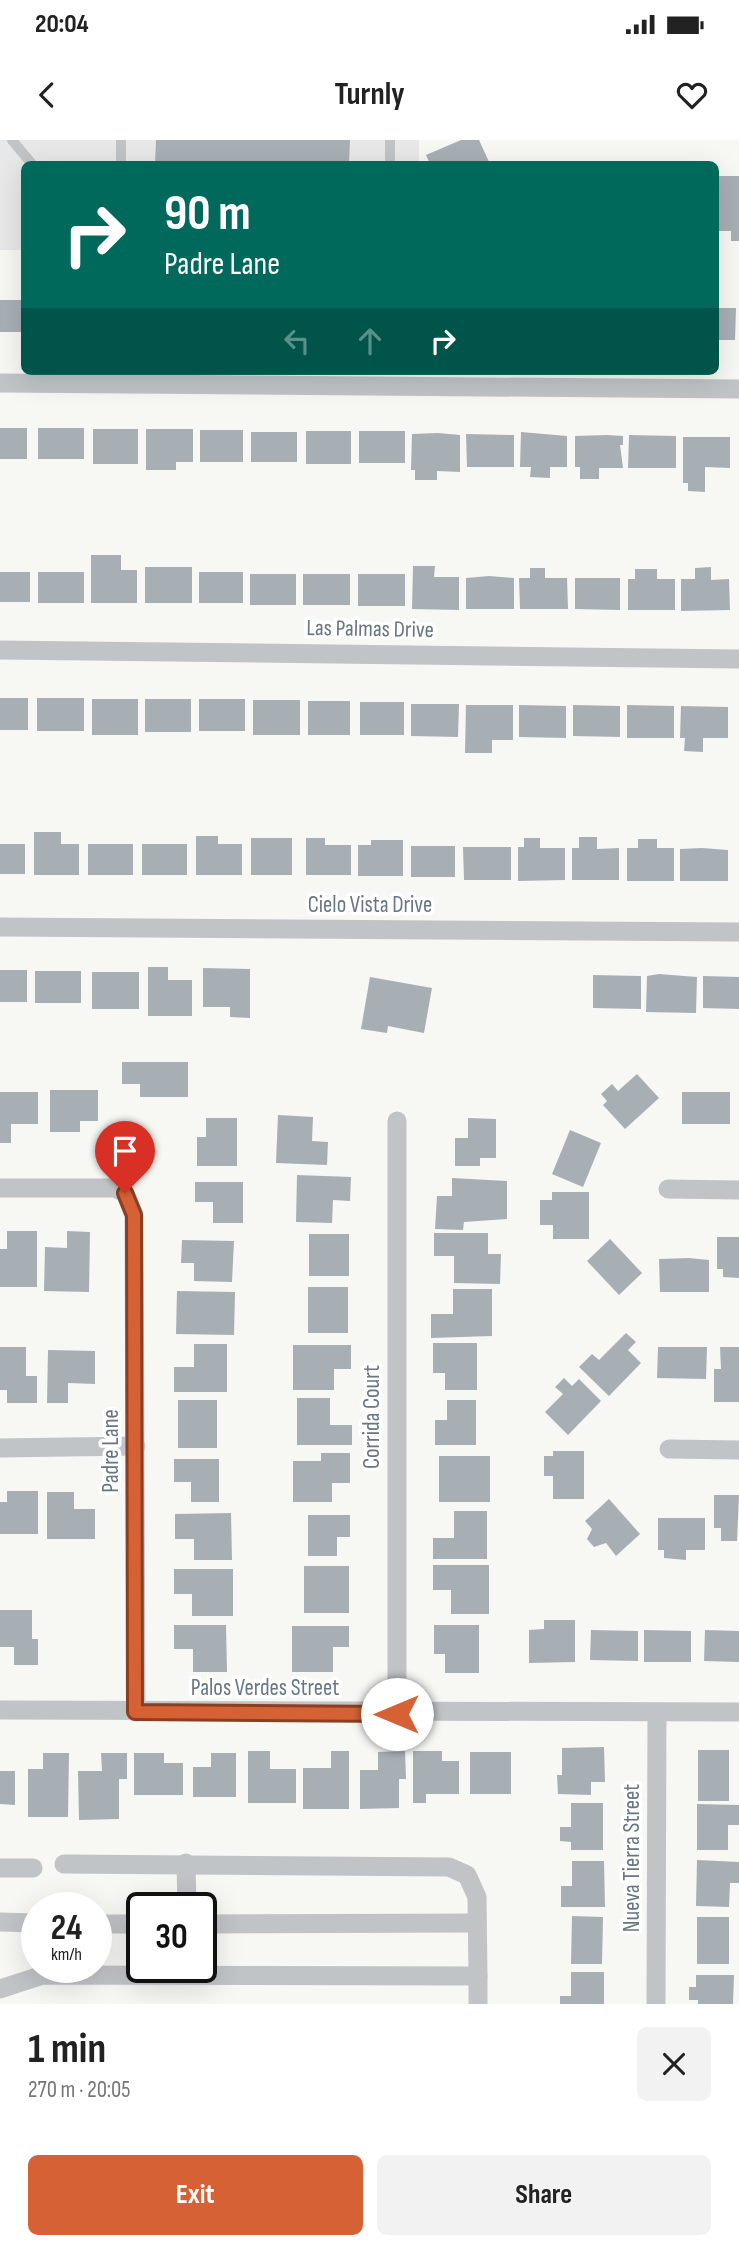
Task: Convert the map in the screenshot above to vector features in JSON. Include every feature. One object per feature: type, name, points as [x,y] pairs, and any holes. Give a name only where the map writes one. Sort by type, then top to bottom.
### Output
[{"type":"street","points":[[0,383],[739,390]]},
{"type":"street","name":"Las Palmas Drive","points":[[0,650],[739,659]]},
{"type":"street","name":"Cielo Vista Drive","points":[[0,928],[739,932]]},
{"type":"street","name":"Corrida Court","points":[[397,1121],[397,1714]]},
{"type":"street","name":"Padre Lane","points":[[0,1188],[114,1188],[125,1193],[134,1215],[135,1712]]},
{"type":"street","points":[[668,1189],[739,1190]]},
{"type":"street","points":[[0,1448],[136,1446]]},
{"type":"street","points":[[669,1450],[739,1450]]},
{"type":"street","name":"Palos Verdes Street","points":[[0,1710],[397,1714],[739,1712]]},
{"type":"street","name":"Nueva Tierra Street","points":[[656,2004],[657,1713]]},
{"type":"street","points":[[186,1863],[187,1892]]},
{"type":"street","points":[[64,1864],[449,1867],[464,1871],[477,1897],[478,2004]]},
{"type":"street","points":[[0,1868],[33,1868]]},
{"type":"street","points":[[0,1923],[21,1923]]},
{"type":"street","points":[[217,1924],[477,1923]]},
{"type":"street","points":[[217,1972],[478,1976]]},
{"type":"street","points":[[0,1989],[43,1975],[126,1973]]},
{"type":"street","points":[[0,1996],[5,2004]]},
{"type":"lane","points":[[12,140],[30,161]]},
{"type":"lane","points":[[121,140],[121,161]]},
{"type":"lane","points":[[390,140],[390,161]]},
{"type":"shaded area","points":[[0,140],[419,140],[419,161],[21,161],[21,250],[0,250]]},
{"type":"building","points":[[156,140],[350,140],[349,161],[155,161]]},
{"type":"building","points":[[461,140],[479,140],[489,161],[429,161],[426,155]]},
{"type":"building","points":[[719,176],[739,176],[739,241],[731,241],[731,231],[719,231]]},
{"type":"building","points":[[0,300],[21,300],[21,332],[0,332]]},
{"type":"building","points":[[719,308],[736,308],[735,340],[719,340]]},
{"type":"building","points":[[0,428],[27,428],[27,459],[0,459]]},
{"type":"building","points":[[38,428],[84,428],[84,459],[38,459]]},
{"type":"building","points":[[93,429],[138,429],[138,464],[93,464]]},
{"type":"building","points":[[146,429],[193,429],[193,462],[176,462],[176,470],[146,470]]},
{"type":"building","points":[[200,430],[243,430],[243,462],[200,462]]},
{"type":"building","points":[[306,431],[351,431],[351,464],[306,464]]},
{"type":"building","points":[[359,431],[405,431],[405,463],[359,463]]},
{"type":"building","points":[[251,432],[297,432],[297,462],[251,462]]},
{"type":"building","points":[[521,432],[567,436],[567,467],[550,467],[550,478],[530,477],[531,467],[520,467]]},
{"type":"building","points":[[412,434],[460,435],[460,472],[437,471],[437,480],[415,480],[415,470],[411,470]]},
{"type":"building","points":[[466,434],[514,435],[514,467],[467,467]]},
{"type":"building","points":[[629,435],[676,436],[676,468],[628,468]]},
{"type":"building","points":[[575,436],[623,436],[623,445],[620,445],[623,468],[599,468],[599,479],[580,479],[580,467],[575,467]]},
{"type":"building","points":[[683,437],[730,437],[730,468],[705,467],[705,492],[688,491],[688,483],[683,483]]},
{"type":"building","points":[[91,555],[121,555],[121,570],[137,570],[137,603],[91,603]]},
{"type":"building","points":[[413,566],[435,566],[434,577],[459,577],[459,610],[412,609]]},
{"type":"building","points":[[145,567],[192,567],[192,603],[145,603]]},
{"type":"building","points":[[711,567],[711,580],[729,579],[730,610],[681,611],[681,579],[695,579],[695,568]]},
{"type":"building","points":[[530,568],[545,568],[545,578],[567,578],[568,609],[520,609],[519,578],[530,578]]},
{"type":"building","points":[[635,569],[657,569],[657,579],[675,579],[675,610],[628,610],[628,579],[635,579]]},
{"type":"building","points":[[0,572],[30,572],[30,602],[0,602]]},
{"type":"building","points":[[38,572],[84,572],[84,603],[38,603]]},
{"type":"building","points":[[199,572],[243,572],[243,603],[199,603]]},
{"type":"building","points":[[250,574],[296,574],[296,605],[250,605]]},
{"type":"building","points":[[303,574],[350,574],[350,605],[303,605]]},
{"type":"building","points":[[358,574],[405,574],[405,606],[358,606]]},
{"type":"building","points":[[466,578],[514,578],[514,609],[466,609]]},
{"type":"building","points":[[575,578],[620,578],[620,610],[575,609]]},
{"type":"building","points":[[0,698],[28,698],[28,730],[0,730]]},
{"type":"building","points":[[37,698],[84,698],[84,731],[37,731]]},
{"type":"building","points":[[92,699],[138,699],[138,735],[92,735]]},
{"type":"building","points":[[145,699],[191,699],[191,732],[145,732]]},
{"type":"building","points":[[199,699],[245,699],[245,731],[199,731]]},
{"type":"building","points":[[253,700],[300,700],[300,735],[253,735]]},
{"type":"building","points":[[308,701],[350,701],[350,735],[308,735]]},
{"type":"building","points":[[360,702],[404,702],[404,735],[360,735]]},
{"type":"building","points":[[411,704],[459,704],[458,737],[411,736]]},
{"type":"building","points":[[466,705],[513,705],[513,740],[492,740],[492,753],[465,753]]},
{"type":"building","points":[[519,705],[566,706],[566,738],[519,737]]},
{"type":"building","points":[[573,705],[620,706],[620,737],[573,736]]},
{"type":"building","points":[[627,705],[674,706],[674,738],[627,738]]},
{"type":"building","points":[[681,706],[728,707],[728,738],[703,738],[703,752],[684,751],[685,738],[680,738]]},
{"type":"building","points":[[34,832],[61,832],[61,844],[79,844],[79,875],[34,875]]},
{"type":"building","points":[[196,836],[218,836],[218,844],[242,844],[242,875],[196,875]]},
{"type":"building","points":[[579,837],[597,837],[597,849],[619,848],[619,880],[572,880],[572,848],[579,848]]},
{"type":"building","points":[[251,838],[292,838],[292,875],[251,875]]},
{"type":"building","points":[[306,838],[325,838],[325,845],[351,845],[351,875],[306,875]]},
{"type":"building","points":[[524,838],[540,838],[540,848],[565,848],[565,880],[518,881],[518,847],[524,847]]},
{"type":"building","points":[[638,839],[657,839],[657,848],[674,848],[674,881],[627,881],[627,848],[638,848]]},
{"type":"building","points":[[371,840],[403,840],[403,876],[358,876],[358,845],[371,845]]},
{"type":"building","points":[[0,844],[25,844],[25,874],[0,874]]},
{"type":"building","points":[[88,844],[133,844],[133,875],[88,875]]},
{"type":"building","points":[[142,844],[187,844],[187,875],[142,875]]},
{"type":"building","points":[[411,846],[455,846],[455,877],[411,877]]},
{"type":"building","points":[[463,847],[511,847],[511,880],[464,880]]},
{"type":"building","points":[[680,849],[728,850],[728,881],[680,881]]},
{"type":"building","points":[[148,967],[168,967],[168,980],[192,980],[192,1016],[148,1016]]},
{"type":"building","points":[[203,968],[250,969],[250,1018],[230,1017],[230,1007],[203,1007]]},
{"type":"building","points":[[0,970],[27,970],[27,1002],[0,1002]]},
{"type":"building","points":[[35,971],[81,971],[81,1003],[35,1003]]},
{"type":"building","points":[[92,972],[139,972],[139,1009],[92,1009]]},
{"type":"building","points":[[659,974],[697,977],[696,1013],[646,1012],[647,976]]},
{"type":"building","points":[[593,975],[641,976],[641,1009],[593,1008]]},
{"type":"building","points":[[703,976],[739,977],[739,1009],[703,1008]]},
{"type":"building","points":[[370,977],[432,988],[424,1033],[388,1026],[387,1033],[361,1029]]},
{"type":"building","points":[[122,1062],[188,1062],[188,1097],[140,1097],[140,1084],[122,1084]]},
{"type":"building","points":[[637,1074],[659,1098],[625,1129],[603,1105],[607,1101],[601,1094],[612,1084],[618,1091]]},
{"type":"building","points":[[50,1090],[98,1090],[98,1121],[80,1121],[80,1132],[50,1132]]},
{"type":"building","points":[[0,1092],[38,1092],[38,1124],[11,1124],[11,1143],[0,1143]]},
{"type":"building","points":[[682,1092],[730,1092],[730,1124],[682,1124]]},
{"type":"building","points":[[278,1115],[313,1117],[312,1141],[328,1142],[327,1165],[276,1163]]},
{"type":"building","points":[[206,1118],[237,1118],[237,1166],[197,1166],[197,1137],[206,1137]]},
{"type":"building","points":[[468,1118],[496,1119],[496,1158],[480,1158],[480,1166],[455,1166],[455,1138],[468,1138]]},
{"type":"building","points":[[570,1130],[601,1143],[583,1187],[552,1174]]},
{"type":"building","points":[[297,1175],[351,1177],[350,1201],[333,1200],[332,1223],[296,1222]]},
{"type":"building","points":[[452,1178],[507,1181],[507,1219],[464,1222],[463,1230],[435,1229],[437,1196],[452,1196]]},
{"type":"building","points":[[195,1182],[243,1182],[243,1223],[213,1223],[213,1202],[195,1202]]},
{"type":"building","points":[[552,1192],[589,1192],[589,1239],[553,1239],[553,1225],[540,1225],[540,1200],[552,1200]]},
{"type":"building","points":[[7,1231],[37,1231],[37,1287],[0,1287],[0,1249],[7,1249]]},
{"type":"building","points":[[67,1231],[90,1232],[89,1292],[44,1291],[45,1247],[67,1248]]},
{"type":"building","points":[[434,1233],[488,1233],[488,1254],[501,1254],[500,1284],[454,1283],[454,1256],[434,1256]]},
{"type":"building","points":[[309,1234],[349,1234],[349,1276],[309,1276]]},
{"type":"building","points":[[717,1237],[739,1237],[739,1278],[723,1277],[723,1269],[717,1269]]},
{"type":"building","points":[[610,1239],[642,1273],[619,1295],[587,1261]]},
{"type":"building","points":[[182,1240],[234,1241],[232,1282],[194,1281],[194,1263],[181,1263]]},
{"type":"building","points":[[659,1259],[709,1260],[709,1292],[660,1292]]},
{"type":"building","points":[[308,1287],[348,1287],[348,1333],[308,1333]]},
{"type":"building","points":[[453,1289],[492,1289],[492,1336],[431,1338],[431,1314],[453,1314]]},
{"type":"building","points":[[177,1291],[235,1292],[234,1335],[176,1334]]},
{"type":"building","points":[[626,1333],[636,1342],[628,1350],[641,1363],[609,1396],[579,1367],[592,1354],[599,1360]]},
{"type":"building","points":[[433,1343],[477,1343],[477,1390],[445,1390],[445,1373],[433,1373]]},
{"type":"building","points":[[194,1344],[227,1344],[227,1392],[174,1392],[174,1367],[194,1367]]},
{"type":"building","points":[[293,1345],[351,1345],[351,1369],[334,1369],[334,1390],[293,1390]]},
{"type":"building","points":[[0,1347],[26,1347],[26,1376],[37,1376],[37,1403],[7,1403],[7,1390],[0,1390]]},
{"type":"building","points":[[658,1347],[707,1347],[706,1379],[657,1378]]},
{"type":"building","points":[[720,1347],[739,1347],[739,1402],[714,1402],[714,1369],[721,1369]]},
{"type":"building","points":[[48,1350],[95,1351],[95,1384],[68,1383],[68,1403],[47,1403]]},
{"type":"building","points":[[564,1378],[572,1386],[579,1379],[601,1401],[568,1435],[545,1412],[563,1394],[555,1387]]},
{"type":"building","points":[[297,1398],[330,1398],[330,1425],[352,1425],[352,1445],[297,1445]]},
{"type":"building","points":[[178,1400],[217,1400],[217,1448],[178,1448]]},
{"type":"building","points":[[447,1400],[476,1400],[476,1445],[435,1445],[435,1420],[447,1420]]},
{"type":"building","points":[[553,1451],[584,1451],[584,1499],[553,1499],[553,1476],[544,1476],[544,1456],[553,1456]]},
{"type":"building","points":[[321,1453],[350,1453],[350,1483],[332,1483],[332,1502],[293,1502],[293,1461],[321,1461]]},
{"type":"building","points":[[439,1456],[490,1456],[490,1502],[439,1502]]},
{"type":"building","points":[[174,1459],[219,1459],[219,1502],[191,1502],[191,1482],[174,1482]]},
{"type":"building","points":[[7,1491],[38,1491],[38,1534],[0,1534],[0,1502],[7,1502]]},
{"type":"building","points":[[47,1492],[74,1492],[74,1509],[95,1509],[95,1539],[47,1539]]},
{"type":"building","points":[[714,1495],[739,1495],[737,1541],[721,1541],[721,1528],[714,1528]]},
{"type":"building","points":[[609,1499],[640,1534],[616,1556],[606,1543],[594,1547],[587,1539],[592,1529],[585,1521]]},
{"type":"building","points":[[454,1511],[487,1511],[487,1559],[433,1559],[433,1538],[454,1538]]},
{"type":"building","points":[[231,1513],[232,1560],[194,1560],[194,1539],[175,1539],[175,1514]]},
{"type":"building","points":[[308,1515],[350,1515],[350,1537],[337,1537],[337,1556],[308,1556]]},
{"type":"building","points":[[658,1518],[705,1518],[705,1550],[686,1550],[686,1560],[664,1558],[664,1550],[658,1550]]},
{"type":"building","points":[[433,1565],[489,1565],[489,1614],[451,1614],[451,1590],[433,1590]]},
{"type":"building","points":[[304,1566],[349,1566],[349,1613],[304,1613]]},
{"type":"building","points":[[174,1569],[233,1569],[233,1616],[192,1616],[192,1594],[174,1594]]},
{"type":"building","points":[[0,1610],[32,1610],[32,1639],[38,1639],[38,1665],[14,1665],[14,1647],[0,1647]]},
{"type":"building","points":[[544,1620],[575,1620],[575,1662],[529,1663],[529,1630],[544,1629]]},
{"type":"building","points":[[174,1625],[226,1625],[227,1672],[193,1672],[193,1649],[174,1649]]},
{"type":"building","points":[[434,1625],[479,1625],[479,1673],[445,1673],[445,1654],[434,1654]]},
{"type":"building","points":[[292,1626],[349,1626],[349,1647],[333,1647],[333,1672],[292,1672]]},
{"type":"building","points":[[591,1630],[638,1631],[638,1661],[590,1660]]},
{"type":"building","points":[[644,1630],[691,1631],[691,1662],[644,1662]]},
{"type":"building","points":[[705,1630],[739,1631],[739,1662],[704,1661]]},
{"type":"building","points":[[604,1747],[605,1782],[591,1782],[591,1795],[558,1794],[557,1775],[562,1775],[562,1748]]},
{"type":"building","points":[[698,1750],[729,1750],[729,1801],[698,1801]]},
{"type":"building","points":[[248,1751],[270,1751],[270,1769],[296,1769],[296,1803],[248,1803]]},
{"type":"building","points":[[331,1751],[349,1751],[349,1809],[303,1809],[303,1768],[331,1768]]},
{"type":"building","points":[[405,1751],[406,1779],[399,1779],[399,1808],[360,1809],[360,1770],[378,1770],[378,1752]]},
{"type":"building","points":[[413,1751],[442,1751],[442,1761],[459,1761],[459,1794],[426,1794],[426,1803],[413,1803]]},
{"type":"building","points":[[470,1752],[511,1752],[511,1794],[470,1794]]},
{"type":"building","points":[[43,1753],[69,1753],[68,1817],[28,1817],[28,1769],[43,1769]]},
{"type":"building","points":[[101,1753],[127,1753],[127,1779],[119,1779],[119,1819],[79,1820],[78,1771],[102,1771]]},
{"type":"building","points":[[134,1753],[164,1753],[164,1763],[183,1763],[183,1795],[134,1795]]},
{"type":"building","points":[[211,1753],[236,1753],[236,1797],[193,1797],[193,1767],[211,1767]]},
{"type":"building","points":[[0,1771],[15,1771],[15,1805],[0,1804]]},
{"type":"building","points":[[571,1803],[603,1803],[603,1850],[571,1850],[571,1842],[560,1841],[560,1827],[571,1827]]},
{"type":"building","points":[[697,1804],[739,1805],[739,1825],[728,1825],[728,1850],[697,1850]]},
{"type":"building","points":[[697,1860],[739,1862],[739,1883],[730,1883],[729,1907],[696,1906]]},
{"type":"building","points":[[572,1861],[604,1861],[605,1907],[561,1907],[561,1886],[572,1886]]},
{"type":"building","points":[[572,1916],[603,1917],[602,1964],[571,1964]]},
{"type":"building","points":[[697,1917],[729,1917],[729,1964],[697,1964]]},
{"type":"building","points":[[571,1972],[604,1972],[604,2004],[560,2004],[560,1996],[571,1996]]},
{"type":"building","points":[[696,1975],[734,1975],[733,2004],[698,2004],[698,2000],[689,2000],[689,1987],[696,1987]]},
{"type":"route","points":[[125,1193],[134,1215],[135,1712],[397,1714]]}]
